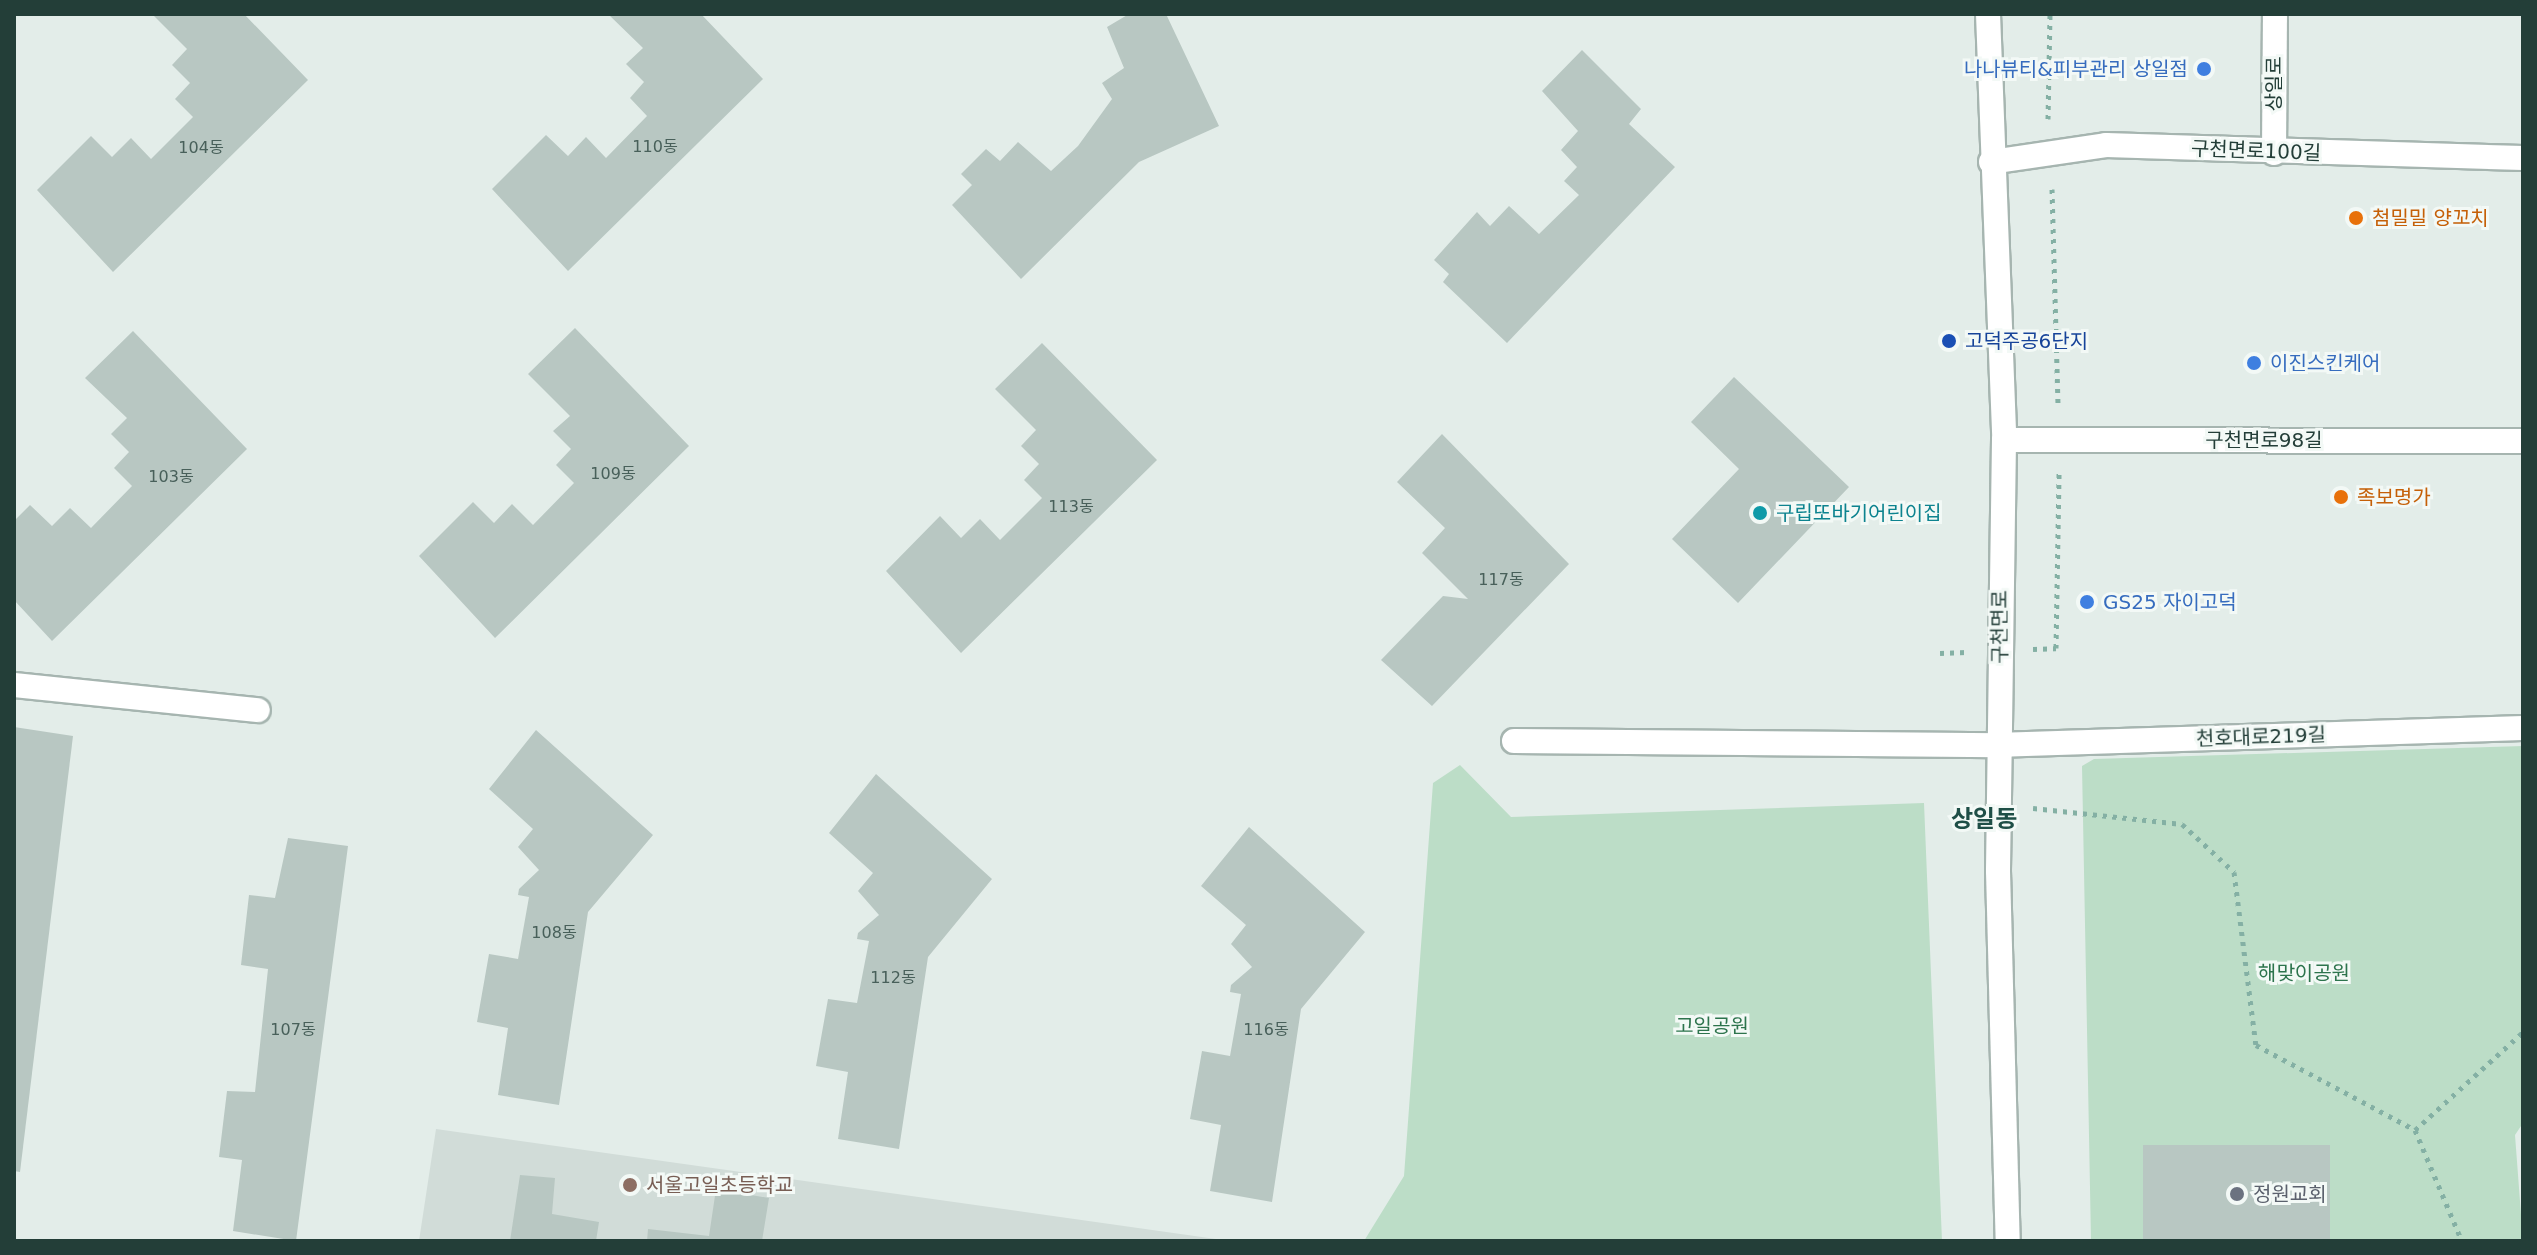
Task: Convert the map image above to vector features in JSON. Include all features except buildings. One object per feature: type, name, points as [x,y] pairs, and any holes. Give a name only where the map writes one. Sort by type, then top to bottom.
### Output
[{"type":"street","name":"구천면로","points":[[1988,14],[1991,162],[2004,440],[1999,745],[2008,1241]]},
{"type":"street","name":"상일로","points":[[2274,153],[2275,14]]},
{"type":"street","name":"구천면로100길","points":[[1991,162],[2106,145],[2274,153],[2523,158]]},
{"type":"street","name":"구천면로98길","points":[[2004,440],[2523,441]]},
{"type":"street","points":[[14,685],[258,710]]},
{"type":"street","name":"천호대로219길","points":[[1514,741],[1999,745],[2523,728]]},
{"type":"path","points":[[2050,14],[2057,440],[2056,648]]},
{"type":"path","points":[[2068,806],[2182,824],[2234,872],[2256,1045],[2415,1130],[2462,1241]]},
{"type":"path","points":[[2415,1130],[2523,1032]]},
{"type":"shaded area","name":"서울고일초등학교","points":[[436,1129],[1230,1241],[419,1241]]},
{"type":"green space","name":"해맞이공원","points":[[2523,746],[2523,1123],[2515,1135],[2523,1241],[2091,1241],[2082,766],[2094,759]]},
{"type":"green space","name":"고일공원","points":[[1460,765],[1511,817],[1924,803],[1942,1241],[1364,1241],[1404,1176],[1433,783]]},
{"type":"place","name":"나나뷰티&피부관리 상일점","points":[[2204,69]]},
{"type":"place","name":"첨밀밀 양꼬치","points":[[2356,218]]},
{"type":"place","name":"고덕주공6단지","points":[[1949,341]]},
{"type":"place","name":"이진스킨케어","points":[[2254,363]]},
{"type":"place","name":"족보명가","points":[[2341,497]]},
{"type":"place","name":"구립또바기어린이집","points":[[1760,513]]},
{"type":"place","name":"GS25 자이고덕","points":[[2087,602]]},
{"type":"place","name":"서울고일초등학교","points":[[630,1185]]},
{"type":"place","name":"정원교회","points":[[2237,1194]]},
{"type":"district","name":"상일동","points":[[1984,820]]}]
